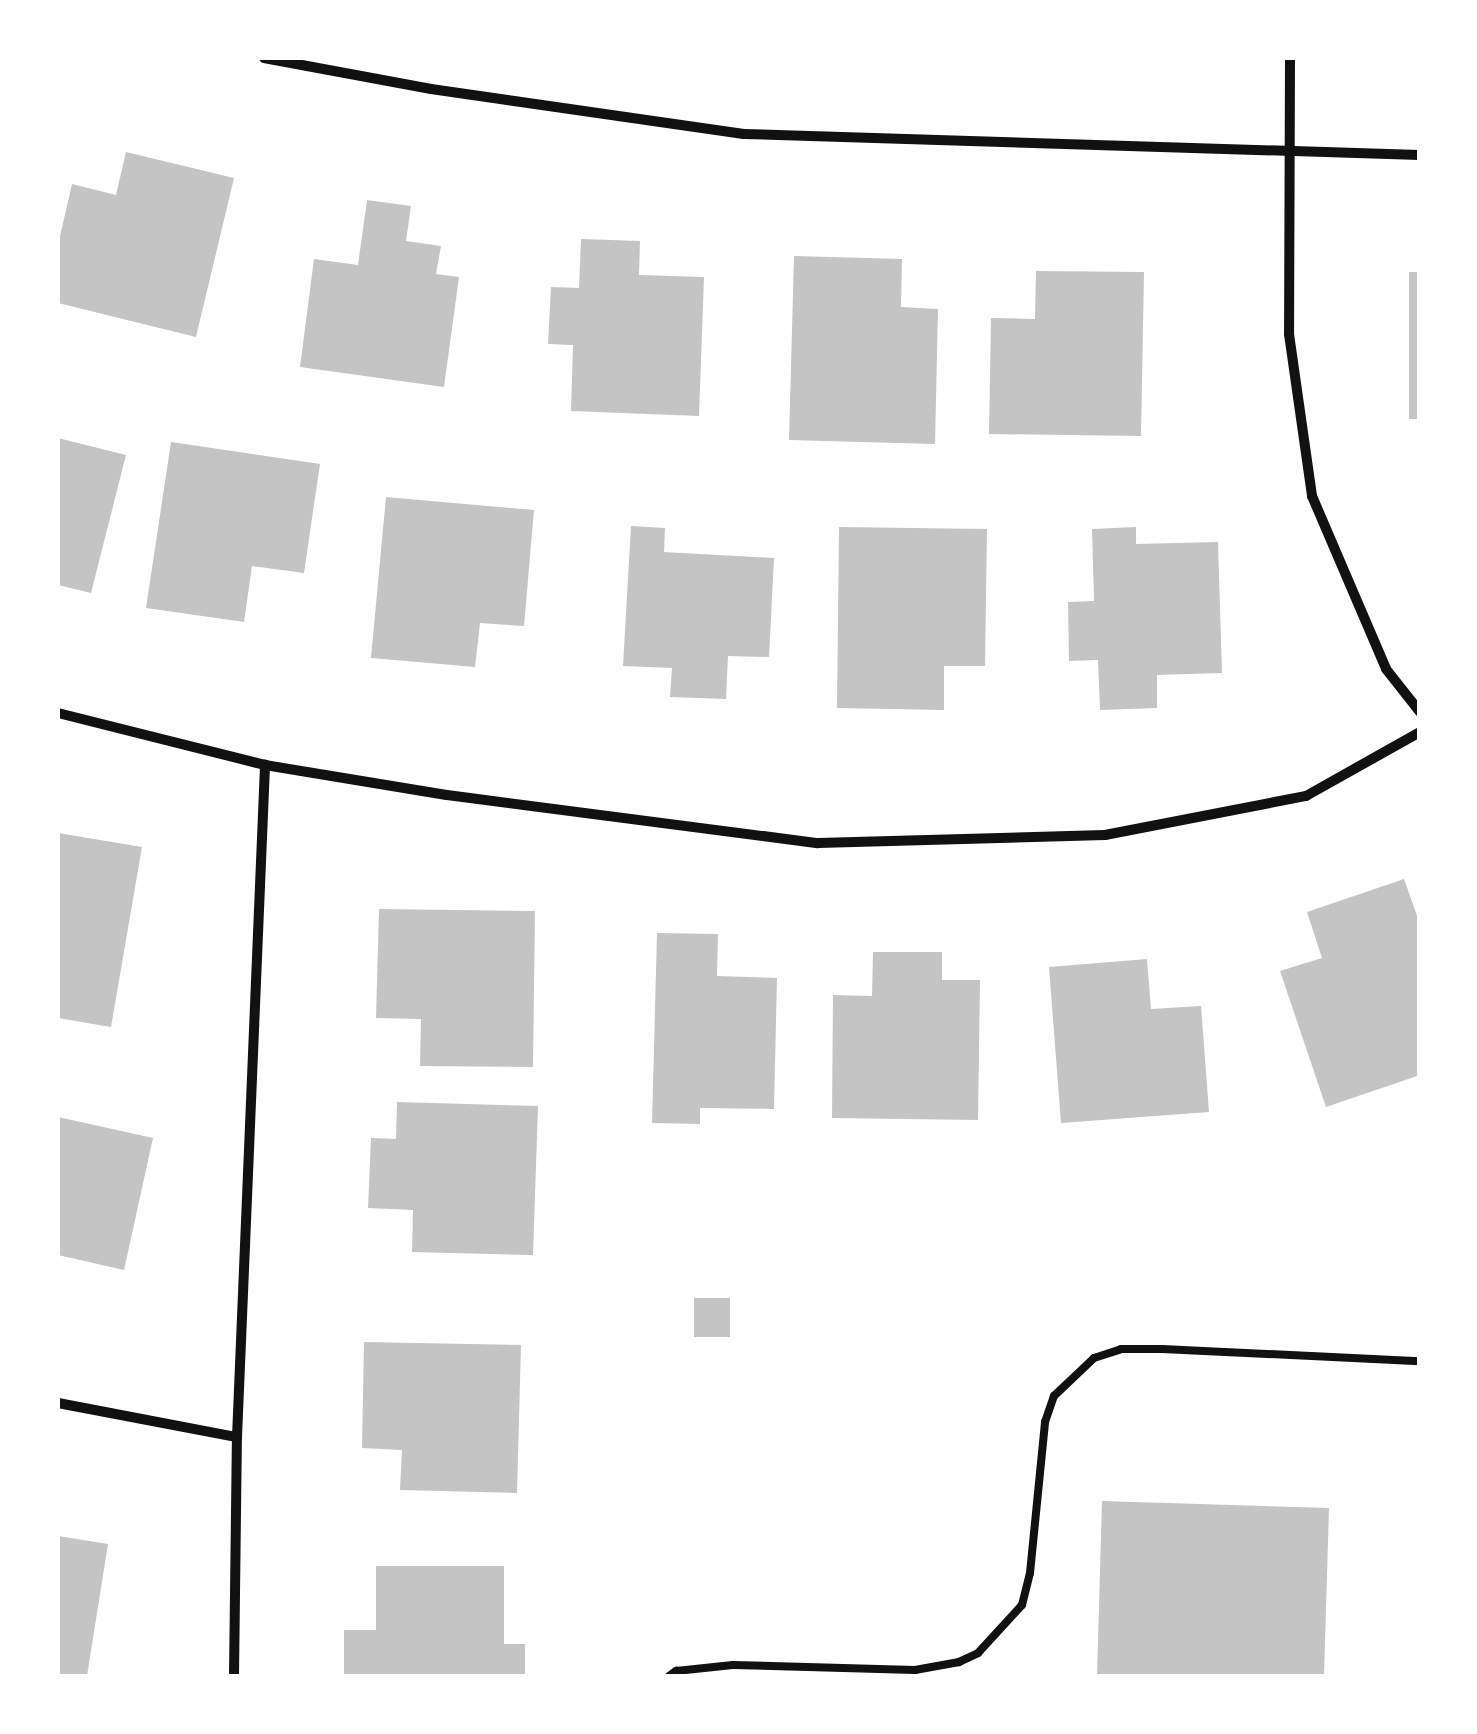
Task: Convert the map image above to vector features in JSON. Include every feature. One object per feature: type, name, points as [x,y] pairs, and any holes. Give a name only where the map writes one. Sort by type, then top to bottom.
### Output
[{"type":"street","points":[[264,58],[430,89],[744,134],[1290,154],[1420,155]]},
{"type":"street","points":[[1290,58],[1289,334],[1312,496],[1386,669],[1420,712]]},
{"type":"street","points":[[58,713],[265,764],[446,794],[818,842],[1105,835],[1306,796],[1420,732]]},
{"type":"street","points":[[234,1676],[237,1437],[265,764]]},
{"type":"street","points":[[58,1403],[237,1437]]},
{"type":"lane","points":[[669,1676],[676,1671],[732,1665],[915,1670],[960,1662],[978,1653],[1022,1605],[1030,1573],[1045,1422],[1054,1396],[1094,1358],[1120,1350],[1162,1350],[1420,1360]]},
{"type":"building","points":[[126,152],[234,178],[196,337],[58,303],[58,245],[72,184],[116,195]]},
{"type":"building","points":[[367,200],[411,206],[406,241],[441,246],[436,274],[459,277],[444,387],[300,367],[314,259],[358,265]]},
{"type":"building","points":[[581,239],[640,241],[639,275],[704,277],[699,416],[571,411],[573,345],[548,344],[551,287],[579,288]]},
{"type":"building","points":[[794,256],[902,259],[901,307],[938,309],[935,444],[789,440]]},
{"type":"building","points":[[1036,271],[1144,272],[1141,436],[989,434],[991,318],[1035,319]]},
{"type":"building","points":[[1409,272],[1420,272],[1420,419],[1409,419]]},
{"type":"building","points":[[58,438],[126,455],[91,593],[58,585]]},
{"type":"building","points":[[171,442],[320,464],[304,573],[252,566],[244,622],[146,608]]},
{"type":"building","points":[[386,497],[534,510],[524,626],[480,623],[475,667],[371,658]]},
{"type":"building","points":[[631,526],[665,528],[664,552],[774,558],[769,657],[728,656],[726,699],[670,697],[672,668],[623,666]]},
{"type":"building","points":[[839,527],[987,529],[985,666],[944,666],[944,710],[837,708]]},
{"type":"building","points":[[1136,527],[1136,544],[1218,542],[1222,673],[1157,675],[1157,708],[1100,710],[1098,660],[1069,661],[1068,602],[1094,601],[1092,529]]},
{"type":"building","points":[[58,833],[142,847],[111,1027],[58,1018]]},
{"type":"building","points":[[1404,879],[1420,924],[1420,1075],[1326,1107],[1280,971],[1322,958],[1307,912]]},
{"type":"building","points":[[379,909],[535,911],[533,1067],[420,1066],[421,1019],[376,1018]]},
{"type":"building","points":[[657,933],[718,934],[717,976],[777,978],[774,1109],[700,1108],[700,1124],[652,1123]]},
{"type":"building","points":[[873,952],[942,952],[942,980],[980,980],[978,1120],[832,1118],[833,995],[872,996]]},
{"type":"building","points":[[1147,959],[1151,1009],[1201,1006],[1209,1112],[1061,1123],[1049,967]]},
{"type":"building","points":[[397,1102],[538,1106],[533,1255],[412,1252],[413,1210],[368,1208],[371,1138],[396,1139]]},
{"type":"building","points":[[58,1117],[153,1138],[124,1270],[58,1255]]},
{"type":"building","points":[[694,1298],[730,1298],[730,1337],[694,1337]]},
{"type":"building","points":[[364,1342],[521,1345],[517,1493],[400,1490],[402,1450],[362,1448]]},
{"type":"building","points":[[1102,1501],[1329,1508],[1324,1676],[1097,1676]]},
{"type":"building","points":[[58,1536],[108,1544],[87,1676],[58,1676]]},
{"type":"building","points":[[376,1566],[504,1566],[504,1644],[525,1644],[525,1676],[344,1676],[344,1630],[376,1630]]}]
